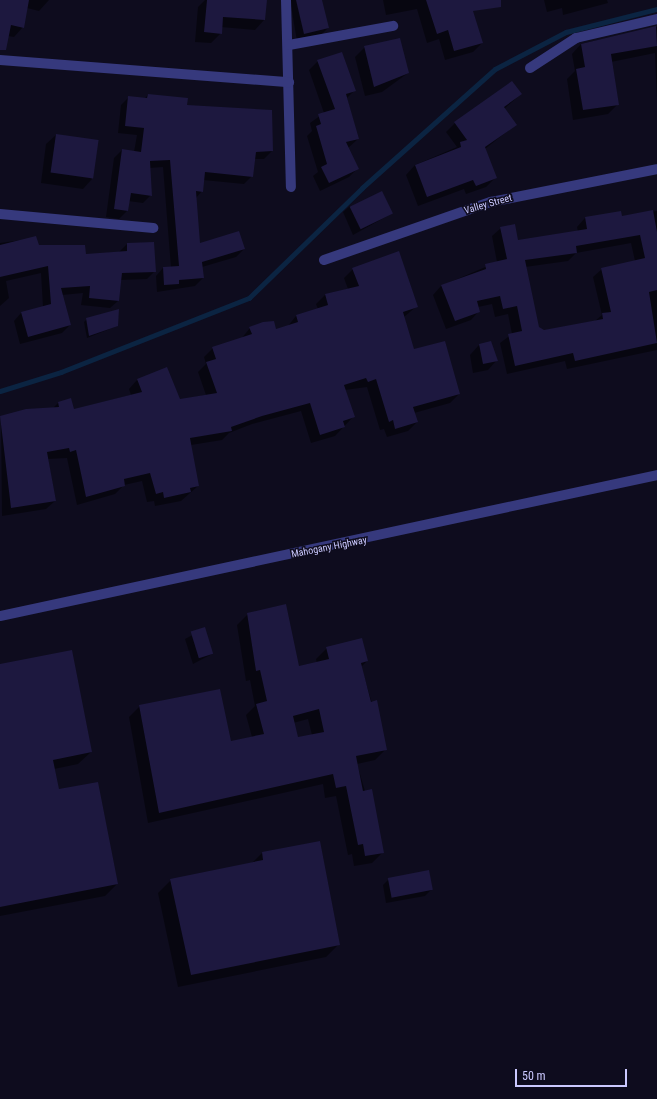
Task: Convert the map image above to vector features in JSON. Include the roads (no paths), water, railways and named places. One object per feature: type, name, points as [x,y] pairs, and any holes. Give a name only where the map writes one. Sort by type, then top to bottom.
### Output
[{"type":"street","points":[[286,0],[289,45],[291,187]]},
{"type":"street","points":[[530,68],[576,38],[657,18]]},
{"type":"street","points":[[289,45],[393,26]]},
{"type":"street","points":[[0,60],[289,82]]},
{"type":"street","name":"Valley Street","points":[[324,260],[491,202],[657,169]]},
{"type":"street","points":[[0,214],[153,228]]},
{"type":"street","name":"Mahogany Highway","points":[[0,616],[657,475]]},
{"type":"waterway","points":[[0,391],[61,372],[249,298],[362,188],[495,69],[566,32],[657,9]]}]
